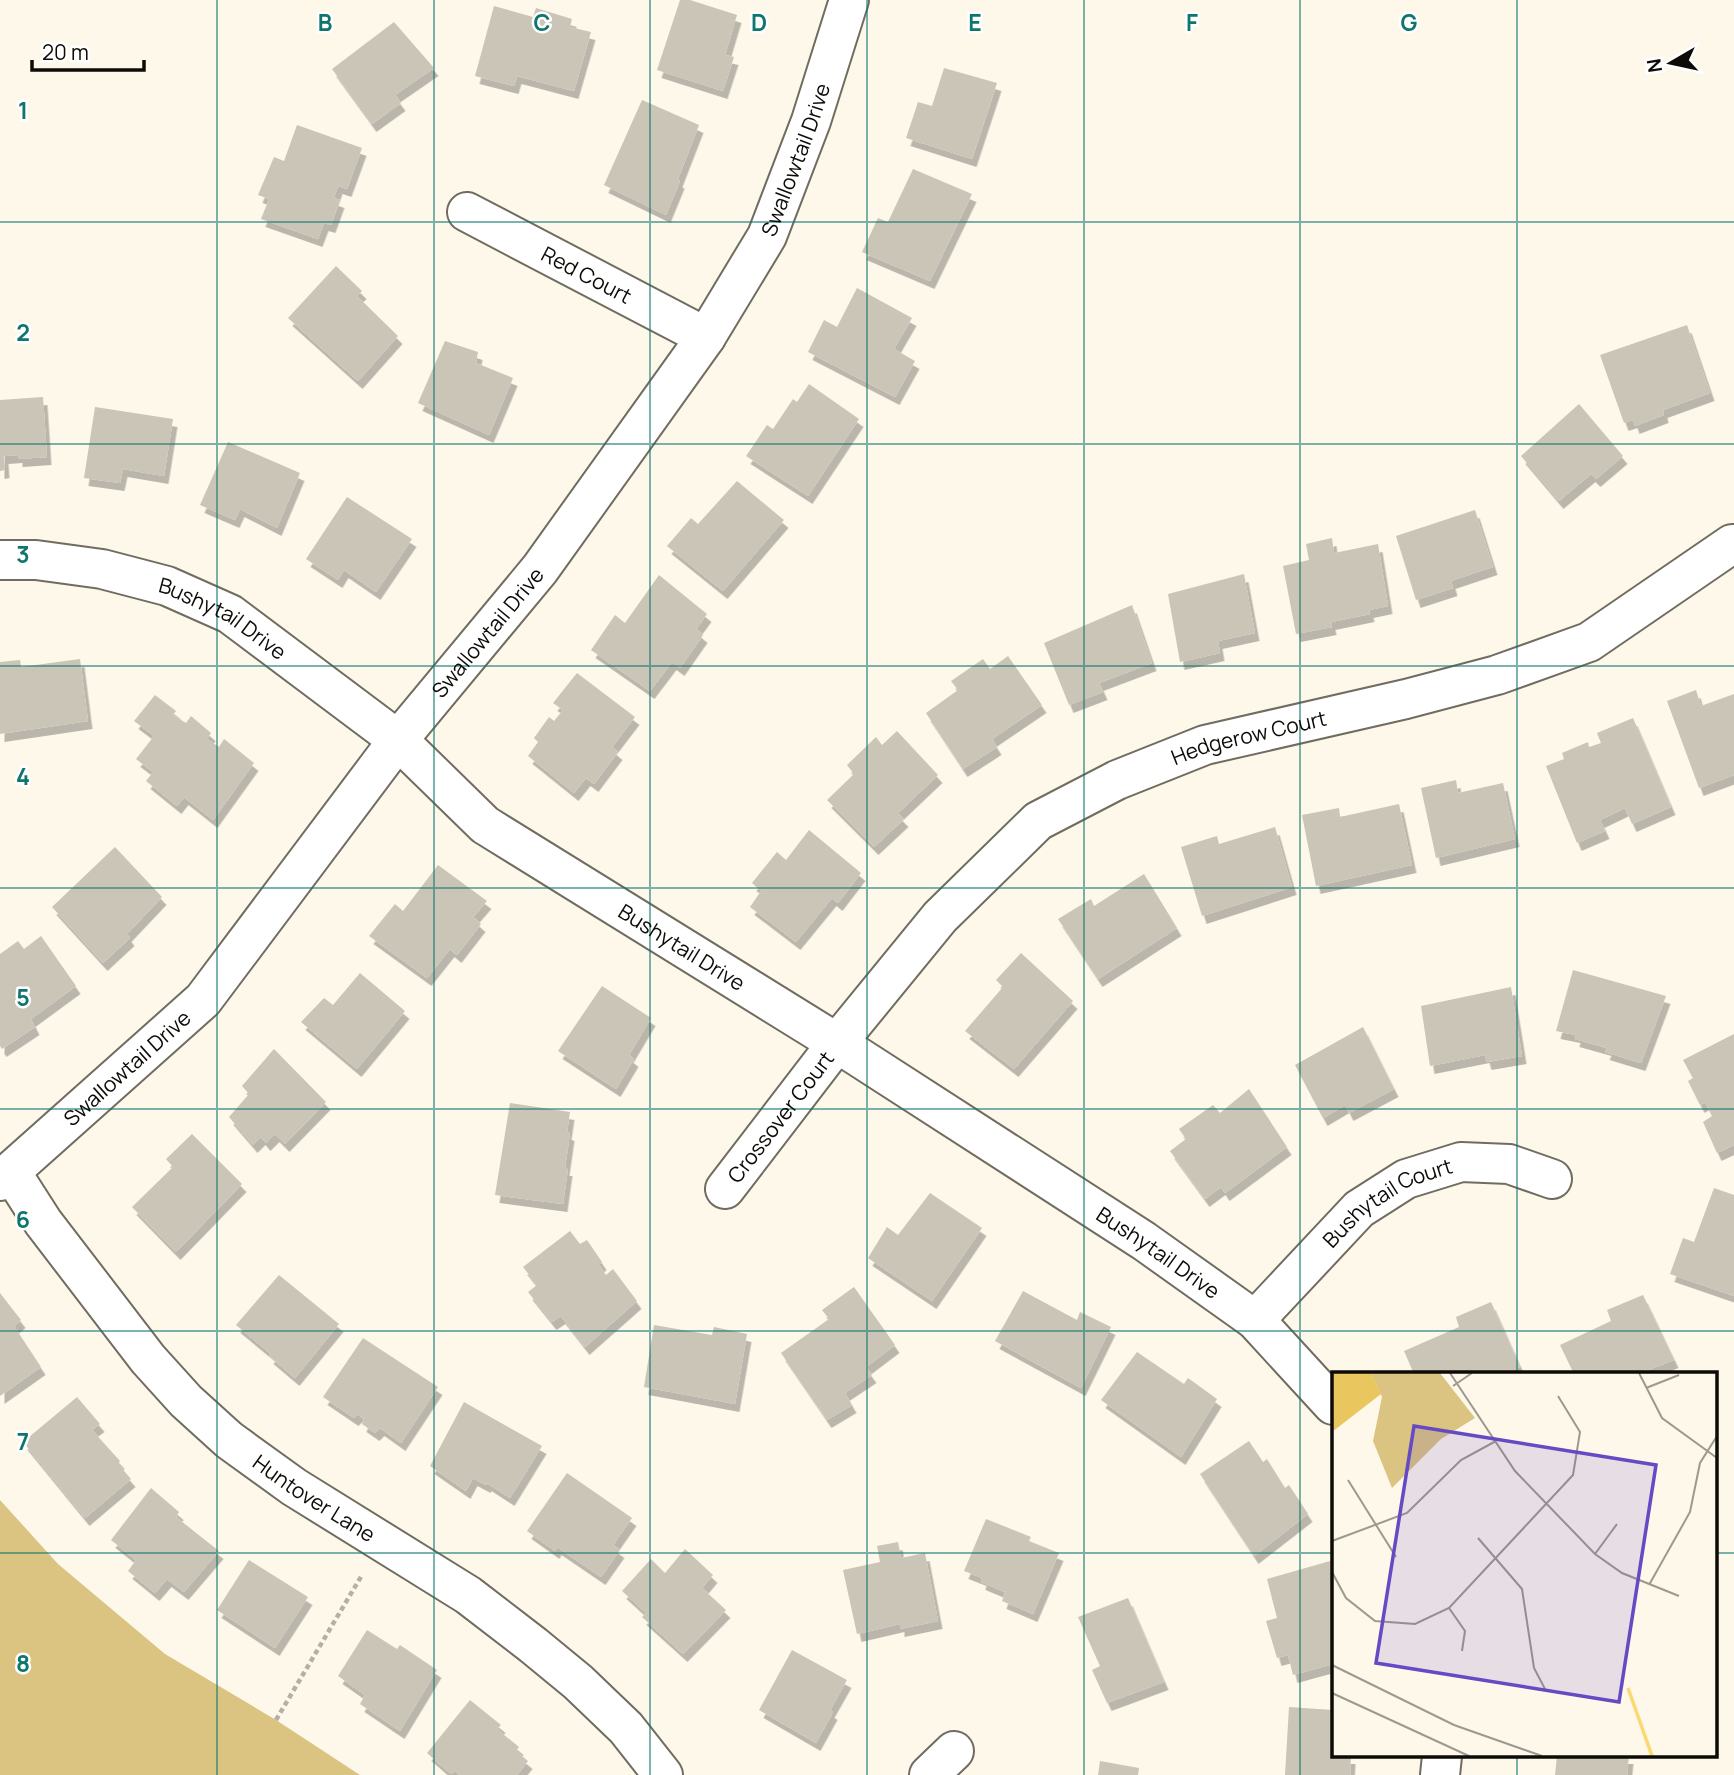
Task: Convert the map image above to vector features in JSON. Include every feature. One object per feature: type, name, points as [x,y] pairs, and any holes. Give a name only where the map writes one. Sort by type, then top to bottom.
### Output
[{"type":"street","name":"Swallowtail Drive","points":[[5,1177],[203,1000],[398,740],[540,569],[706,337],[767,236],[811,121],[849,0]]},
{"type":"street","name":"Red Court","points":[[467,212],[706,337]]},
{"type":"street","name":"Hedgerow Court","points":[[837,1043],[940,917],[1038,821],[1117,780],[1205,745],[1484,679],[1589,642],[1732,544]]},
{"type":"street","name":"Bushytail Drive","points":[[0,560],[36,560],[102,569],[167,586],[230,614],[398,740],[485,825],[837,1043],[1144,1241],[1255,1320],[1332,1404]]},
{"type":"street","name":"Crossover Court","points":[[725,1189],[837,1043]]},
{"type":"street","name":"Bushytail Court","points":[[1255,1320],[1359,1209],[1406,1179],[1461,1162],[1510,1164],[1552,1179]]},
{"type":"street","name":"Huntover Lane","points":[[5,1177],[148,1359],[186,1401],[229,1440],[294,1487],[468,1595],[578,1682],[626,1728],[663,1775]]},
{"type":"path","points":[[276,1720],[381,1541]]},
{"type":"shaded area","points":[[0,1500],[58,1564],[165,1654],[276,1720],[360,1775],[0,1775]]},
{"type":"building","points":[[680,0],[690,0],[737,15],[725,55],[734,57],[723,91],[657,70]]},
{"type":"building","points":[[494,6],[533,17],[536,8],[572,19],[570,27],[591,32],[574,91],[517,76],[514,86],[475,76]]},
{"type":"building","points":[[394,22],[434,68],[395,95],[401,103],[372,124],[332,69]]},
{"type":"building","points":[[944,68],[997,83],[972,159],[906,138],[918,102],[932,106]]},
{"type":"building","points":[[642,100],[699,125],[666,215],[604,185]]},
{"type":"building","points":[[297,125],[362,148],[347,189],[338,186],[334,198],[340,200],[331,225],[324,223],[318,239],[261,219],[269,199],[258,195],[274,157],[284,161]]},
{"type":"building","points":[[913,169],[972,194],[930,281],[862,252],[878,218],[888,222]]},
{"type":"building","points":[[336,266],[362,291],[357,296],[398,336],[358,381],[288,318]]},
{"type":"building","points":[[857,288],[912,318],[894,349],[915,361],[895,397],[808,352],[824,320],[837,327]]},
{"type":"building","points":[[1687,325],[1710,393],[1663,410],[1664,415],[1635,426],[1633,420],[1624,423],[1600,355]]},
{"type":"building","points":[[445,341],[478,352],[476,363],[513,378],[489,435],[418,403]]},
{"type":"building","points":[[809,384],[859,419],[808,496],[746,456],[767,425],[773,429],[793,399],[797,402]]},
{"type":"building","points":[[43,397],[47,457],[18,459],[18,455],[4,456],[5,470],[0,471],[0,400]]},
{"type":"building","points":[[1579,404],[1623,456],[1596,479],[1591,474],[1559,501],[1521,456]]},
{"type":"building","points":[[95,407],[173,419],[164,476],[123,469],[120,483],[84,478]]},
{"type":"building","points":[[228,442],[300,473],[277,528],[240,509],[235,520],[200,505]]},
{"type":"building","points":[[737,481],[784,520],[723,591],[667,546],[691,518],[698,524]]},
{"type":"building","points":[[347,497],[412,539],[376,592],[344,570],[338,580],[306,559]]},
{"type":"building","points":[[1475,510],[1493,567],[1451,581],[1453,588],[1416,600],[1396,536]]},
{"type":"building","points":[[1332,538],[1334,553],[1378,544],[1388,606],[1369,610],[1370,614],[1331,622],[1332,627],[1296,634],[1283,566],[1309,560],[1306,544]]},
{"type":"building","points":[[1244,574],[1255,633],[1218,641],[1220,653],[1180,662],[1168,594]]},
{"type":"building","points":[[659,575],[707,614],[696,629],[703,635],[680,668],[672,662],[650,691],[591,650],[615,615],[625,623]]},
{"type":"building","points":[[1132,605],[1152,663],[1099,683],[1103,692],[1069,705],[1044,643]]},
{"type":"building","points":[[1008,656],[1042,705],[992,739],[997,747],[963,769],[926,713],[958,690],[951,681],[983,659],[990,669]]},
{"type":"building","points":[[80,659],[88,721],[0,734],[0,662],[20,660],[21,667]]},
{"type":"building","points":[[577,673],[635,717],[612,747],[618,752],[594,784],[586,778],[574,793],[528,756],[538,742],[534,738],[549,717],[554,721],[563,710],[553,703]]},
{"type":"building","points":[[1696,690],[1701,706],[1734,694],[1734,775],[1699,788],[1667,701]]},
{"type":"building","points":[[155,695],[176,711],[173,715],[186,723],[191,716],[211,733],[207,739],[219,747],[224,739],[254,763],[213,820],[184,797],[177,806],[146,781],[153,772],[136,759],[154,736],[134,721]]},
{"type":"building","points":[[1633,718],[1671,807],[1632,824],[1625,808],[1600,820],[1605,831],[1577,843],[1546,766],[1564,759],[1562,753],[1588,742],[1589,747],[1601,743],[1597,733]]},
{"type":"building","points":[[897,731],[938,775],[898,813],[904,819],[874,847],[827,800],[854,774],[847,765],[876,737],[882,745]]},
{"type":"building","points":[[1456,780],[1458,793],[1503,783],[1515,839],[1436,858],[1421,788]]},
{"type":"building","points":[[1399,804],[1412,865],[1316,886],[1302,815],[1339,808],[1340,817]]},
{"type":"building","points":[[1275,827],[1292,887],[1202,916],[1181,847],[1217,836],[1219,844]]},
{"type":"building","points":[[809,830],[861,873],[838,903],[832,898],[796,942],[750,907],[761,891],[752,883],[777,852],[786,860]]},
{"type":"building","points":[[115,847],[162,897],[127,934],[130,938],[103,963],[52,907]]},
{"type":"building","points":[[438,865],[487,901],[473,917],[481,924],[457,955],[450,949],[427,978],[369,936],[395,904],[403,911]]},
{"type":"building","points":[[1144,874],[1177,928],[1098,979],[1058,919],[1091,899],[1094,906]]},
{"type":"building","points":[[41,936],[76,986],[31,1019],[35,1027],[2,1049],[0,954],[18,941],[24,949]]},
{"type":"building","points":[[1021,953],[1073,1001],[1014,1069],[965,1031],[1003,987],[996,980]]},
{"type":"building","points":[[1573,970],[1666,996],[1641,1063],[1605,1052],[1607,1048],[1575,1039],[1576,1035],[1556,1031]]},
{"type":"building","points":[[360,973],[405,1011],[357,1069],[301,1022],[324,998],[333,1005]]},
{"type":"building","points":[[602,986],[651,1018],[629,1055],[634,1059],[616,1089],[558,1051]]},
{"type":"building","points":[[1511,987],[1522,1056],[1487,1062],[1485,1055],[1430,1066],[1421,1006]]},
{"type":"building","points":[[1363,1027],[1394,1089],[1349,1113],[1345,1105],[1323,1118],[1295,1065]]},
{"type":"building","points":[[1734,1034],[1734,1145],[1717,1153],[1703,1122],[1712,1116],[1705,1102],[1700,1105],[1688,1081],[1693,1078],[1683,1060]]},
{"type":"building","points":[[274,1049],[326,1102],[285,1144],[275,1134],[266,1143],[261,1137],[253,1145],[229,1117],[249,1094],[242,1086]]},
{"type":"building","points":[[1249,1089],[1287,1147],[1225,1193],[1221,1187],[1205,1199],[1170,1151],[1186,1139],[1179,1129],[1213,1105],[1220,1113]]},
{"type":"building","points":[[510,1103],[570,1112],[565,1168],[568,1168],[563,1204],[495,1195]]},
{"type":"building","points":[[192,1134],[242,1184],[176,1252],[132,1207],[173,1167],[166,1159]]},
{"type":"building","points":[[1714,1188],[1734,1195],[1734,1296],[1670,1274],[1683,1238],[1694,1242]]},
{"type":"building","points":[[930,1193],[982,1228],[932,1301],[868,1258],[887,1227],[898,1235]]},
{"type":"building","points":[[570,1231],[580,1244],[587,1240],[602,1262],[599,1265],[606,1275],[613,1269],[637,1301],[585,1347],[561,1316],[552,1322],[528,1292],[537,1285],[523,1267]]},
{"type":"building","points":[[279,1275],[339,1324],[295,1378],[236,1325]]},
{"type":"building","points":[[854,1287],[895,1345],[866,1367],[872,1375],[845,1393],[852,1405],[827,1420],[781,1353],[829,1319],[822,1310]]},
{"type":"building","points":[[1023,1291],[1077,1320],[1080,1312],[1111,1327],[1081,1388],[995,1341]]},
{"type":"building","points":[[0,1293],[21,1320],[14,1326],[41,1367],[0,1396]]},
{"type":"building","points":[[1643,1295],[1674,1360],[1643,1372],[1573,1372],[1560,1345],[1611,1321],[1607,1310]]},
{"type":"building","points":[[1491,1302],[1520,1367],[1509,1372],[1413,1372],[1404,1351],[1459,1327],[1456,1317]]},
{"type":"building","points":[[654,1325],[712,1335],[714,1327],[747,1334],[735,1404],[644,1387]]},
{"type":"building","points":[[363,1338],[438,1387],[401,1443],[380,1428],[375,1433],[362,1424],[364,1419],[358,1414],[354,1418],[323,1397]]},
{"type":"building","points":[[1137,1352],[1184,1384],[1188,1378],[1217,1399],[1181,1457],[1101,1400]]},
{"type":"building","points":[[77,1397],[100,1424],[92,1430],[120,1461],[118,1464],[131,1479],[85,1518],[23,1442]]},
{"type":"building","points":[[464,1402],[542,1446],[510,1498],[487,1483],[486,1485],[473,1478],[466,1491],[430,1466]]},
{"type":"building","points":[[1249,1441],[1263,1462],[1267,1459],[1285,1488],[1289,1485],[1308,1514],[1254,1556],[1200,1474]]},
{"type":"building","points":[[567,1473],[632,1518],[613,1545],[620,1550],[601,1577],[557,1547],[555,1551],[527,1531]]},
{"type":"building","points":[[151,1488],[179,1512],[176,1517],[219,1551],[184,1592],[167,1579],[155,1593],[128,1571],[136,1560],[111,1540]]},
{"type":"building","points":[[986,1519],[1031,1537],[1029,1541],[1059,1553],[1033,1614],[1002,1601],[1005,1592],[964,1571]]},
{"type":"building","points":[[898,1542],[901,1558],[925,1553],[938,1621],[900,1629],[900,1624],[857,1634],[843,1570],[880,1562],[877,1546]]},
{"type":"building","points":[[685,1549],[713,1575],[702,1588],[726,1610],[683,1654],[642,1617],[646,1613],[622,1591],[651,1559],[665,1573]]},
{"type":"building","points":[[249,1560],[308,1597],[275,1648],[217,1610]]},
{"type":"building","points":[[1330,1561],[1332,1664],[1293,1675],[1288,1655],[1277,1658],[1266,1621],[1277,1618],[1267,1579]]},
{"type":"building","points":[[1128,1598],[1164,1682],[1107,1703],[1092,1670],[1100,1666],[1078,1617]]},
{"type":"building","points":[[367,1630],[397,1649],[400,1645],[437,1670],[400,1731],[360,1704],[365,1695],[338,1676]]},
{"type":"building","points":[[792,1650],[847,1680],[816,1743],[759,1710]]},
{"type":"building","points":[[470,1700],[501,1725],[497,1729],[519,1747],[516,1751],[528,1761],[517,1775],[460,1775],[455,1771],[451,1774],[427,1753]]},
{"type":"building","points":[[1289,1707],[1332,1710],[1332,1758],[1351,1758],[1350,1775],[1285,1775]]},
{"type":"building","points":[[1557,1758],[1629,1758],[1627,1775],[1555,1775]]},
{"type":"building","points":[[1100,1761],[1139,1768],[1138,1775],[1098,1775]]}]
